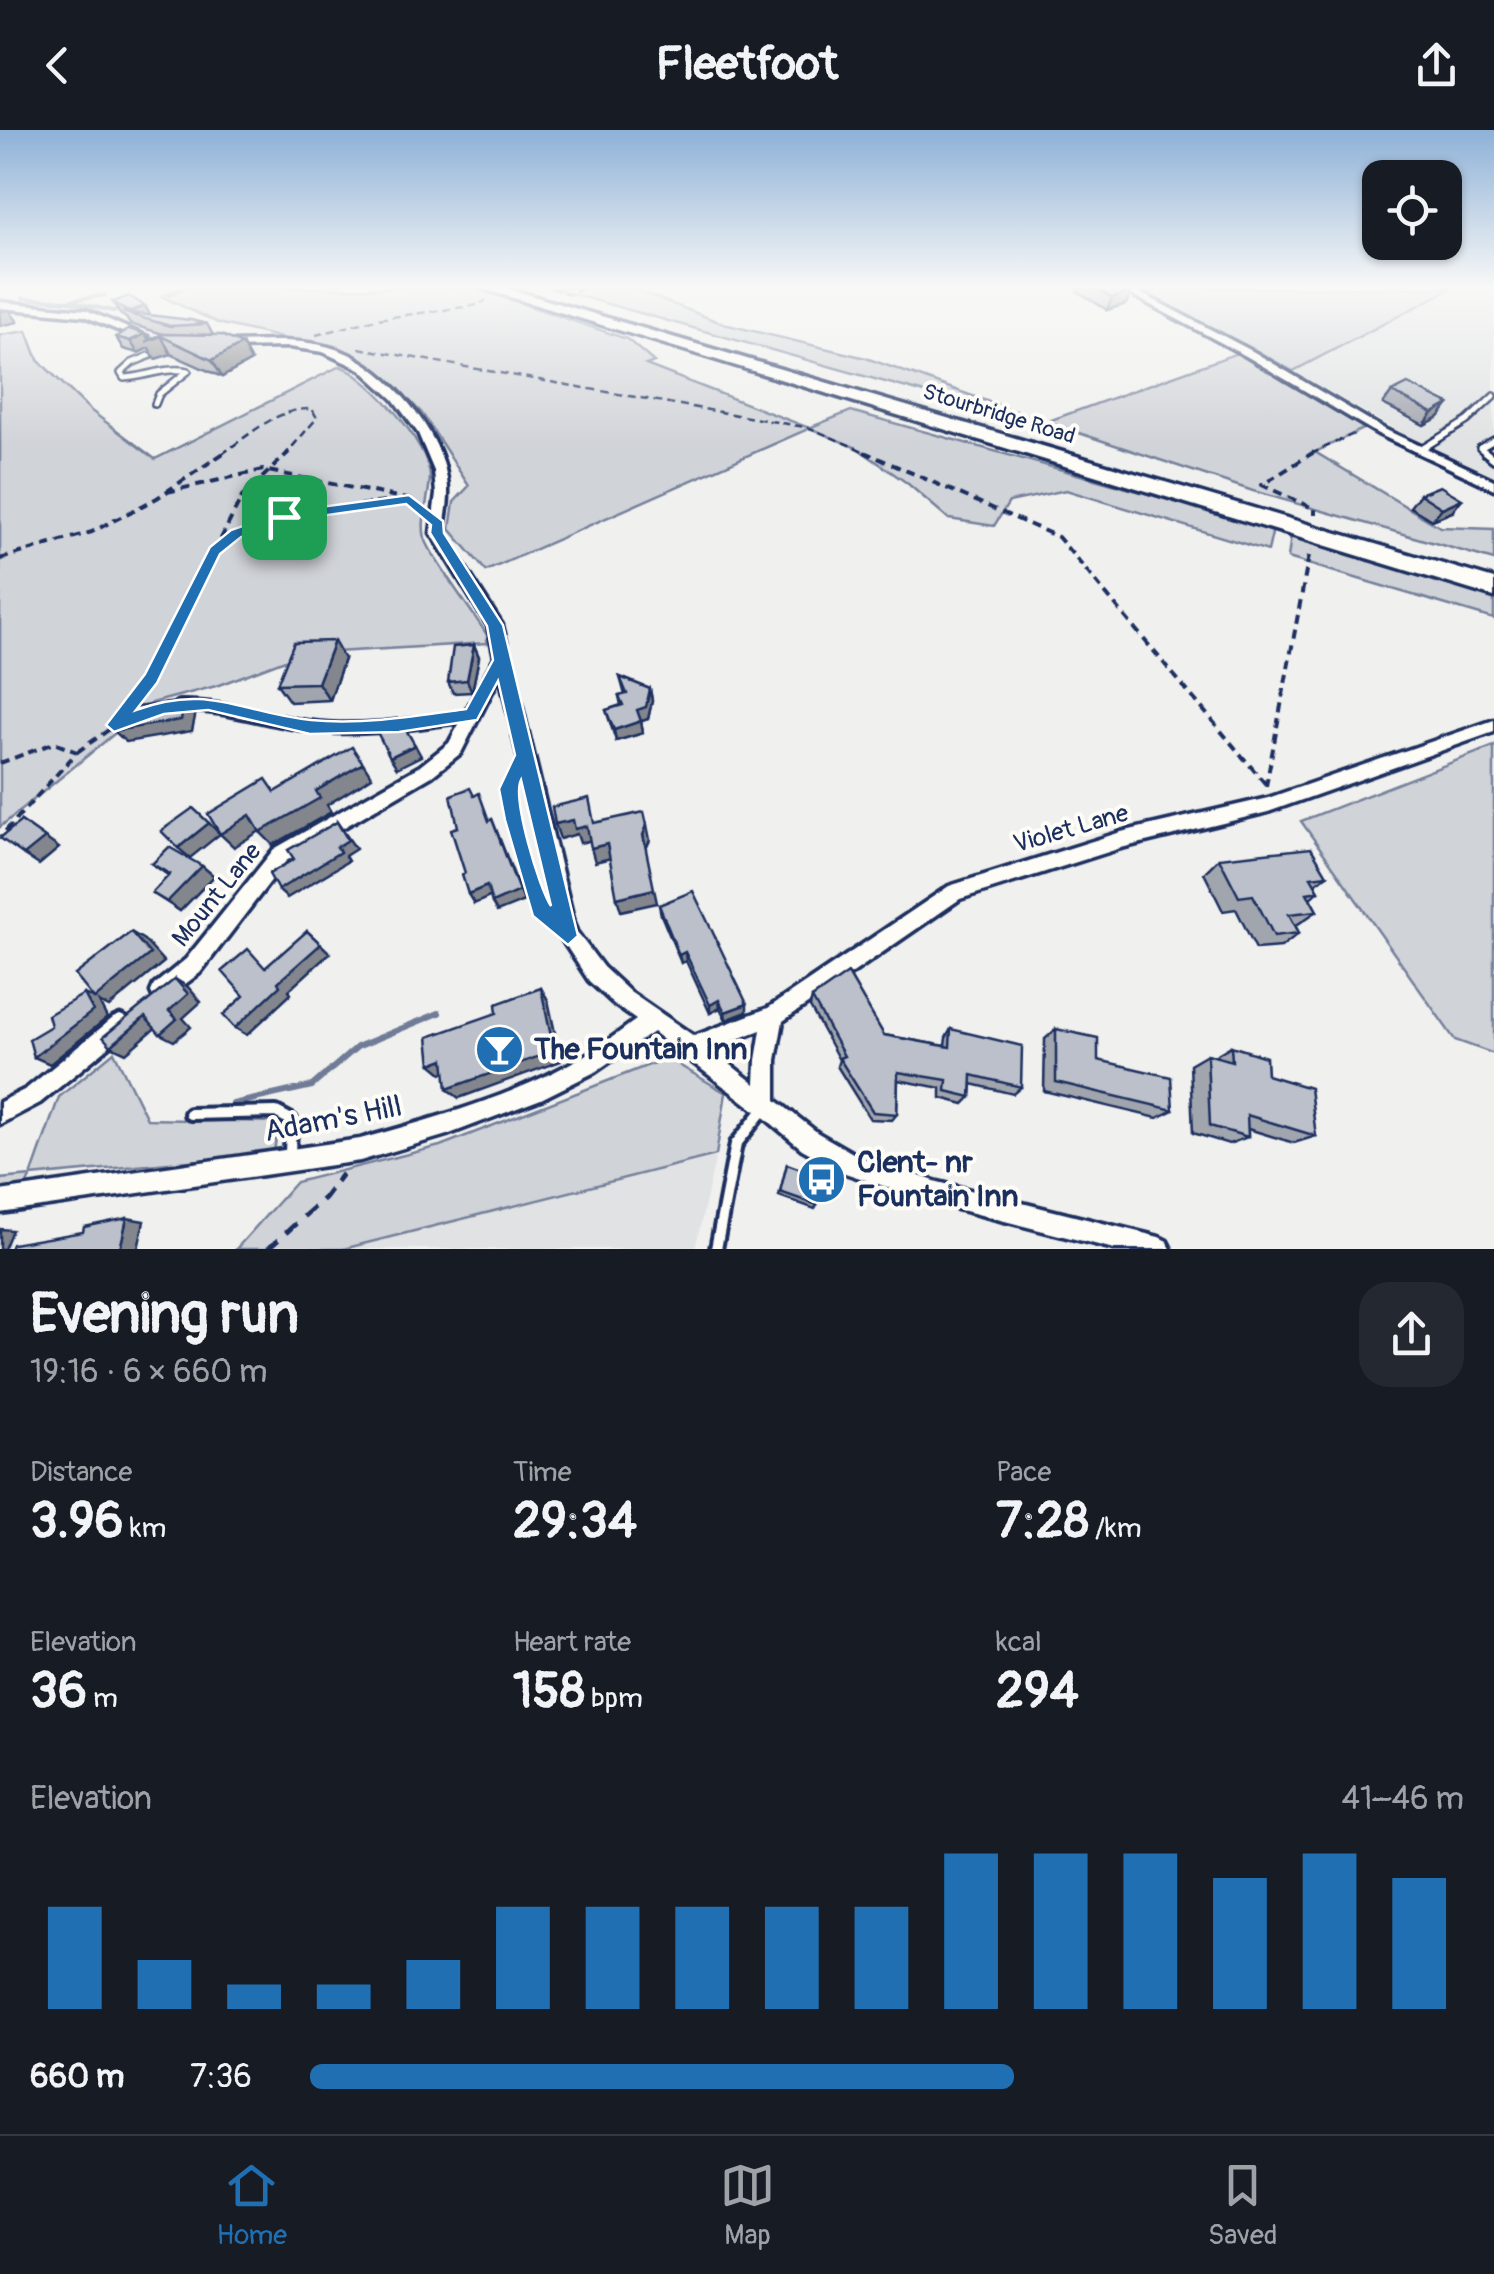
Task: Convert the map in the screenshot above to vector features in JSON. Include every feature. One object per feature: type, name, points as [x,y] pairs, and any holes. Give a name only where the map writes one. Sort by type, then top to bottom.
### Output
[{"type":"highway","name":"Stourbridge Road","points":[[670,340],[1314,526],[1494,570]]},
{"type":"highway","name":"Stourbridge Road","points":[[702,340],[1314,526],[1494,588]]},
{"type":"street","points":[[150,340],[173,346]]},
{"type":"street","points":[[1224,340],[1372,426],[1494,484]]},
{"type":"street","points":[[214,345],[300,341],[330,350],[354,361],[397,399],[418,426],[440,470],[437,533],[495,625],[500,660],[568,936],[596,974],[765,1108],[810,1141],[854,1166],[938,1193],[1114,1234],[1159,1249]]},
{"type":"street","name":"Mount Lane","points":[[0,1114],[33,1096],[193,966],[280,854],[426,771],[454,748],[500,660]]},
{"type":"street","name":"Violet Lane","points":[[692,1047],[774,1016],[955,892],[1121,840],[1268,805],[1494,726]]},
{"type":"street","points":[[765,1108],[766,1060],[774,1016]]},
{"type":"street","name":"Adam's Hill","points":[[0,1202],[360,1150],[485,1110],[586,1066],[652,1020]]},
{"type":"lane","points":[[154,404],[158,394],[188,371],[181,367],[134,379],[124,378],[121,373],[132,363],[173,346]]},
{"type":"lane","points":[[1420,450],[1467,421],[1494,396]]},
{"type":"lane","points":[[1494,440],[1480,448],[1494,459]]},
{"type":"lane","points":[[163,707],[208,703],[310,727],[399,726],[472,716]]},
{"type":"lane","points":[[716,1249],[736,1144],[765,1108]]},
{"type":"lane","points":[[190,1114],[276,1112],[292,1120],[290,1160]]},
{"type":"path","points":[[300,341],[325,342]]},
{"type":"path","points":[[345,345],[810,428],[1058,537],[1266,786],[1315,509],[1262,485],[1322,448],[1372,426]]},
{"type":"path","points":[[0,558],[92,532],[163,493],[278,416],[298,408],[312,410],[317,418],[311,430],[264,470],[241,499],[151,678],[114,725]]},
{"type":"path","points":[[163,493],[264,470],[409,500],[438,524]]},
{"type":"path","points":[[214,551],[236,534],[284,517],[409,500]]},
{"type":"path","points":[[0,836],[77,752],[114,725],[130,719]]},
{"type":"path","points":[[0,763],[54,743],[77,752]]},
{"type":"path","points":[[524,755],[508,789],[514,820],[540,909],[568,936]]},
{"type":"path","points":[[268,1249],[324,1198],[360,1150]]},
{"type":"shaded area","points":[[0,340],[30,340],[38,360],[90,410],[155,459],[340,366],[367,383],[396,413],[420,447],[430,476],[425,538],[487,635],[487,643],[301,654],[216,686],[152,703],[0,827]]},
{"type":"shaded area","points":[[292,340],[628,340],[654,362],[646,365],[809,428],[851,411],[1273,529],[1268,551],[1066,490],[1009,502],[994,526],[949,519],[857,448],[810,428],[486,571],[450,529],[454,502],[469,486],[422,413],[385,377],[351,354]]},
{"type":"shaded area","points":[[737,340],[792,340],[866,358],[1046,422],[1003,415]]},
{"type":"shaded area","points":[[1235,340],[1352,340],[1293,371]]},
{"type":"shaded area","points":[[1352,340],[1494,340],[1494,478],[1417,442],[1293,371]]},
{"type":"shaded area","points":[[1237,353],[1365,428],[1315,452],[1440,527],[1494,529],[1494,560],[1253,491],[1046,422]]},
{"type":"shaded area","points":[[1291,535],[1494,598],[1494,619],[1288,558]]},
{"type":"shaded area","points":[[1494,746],[1494,1054],[1455,1040],[1301,821]]},
{"type":"shaded area","points":[[114,1052],[147,1119],[278,1122],[274,1153],[31,1176],[59,1097]]},
{"type":"shaded area","points":[[667,1058],[726,1093],[716,1155],[343,1249],[236,1249],[296,1182],[440,1146]]},
{"type":"shaded area","points":[[716,1155],[695,1249],[343,1249],[479,1213]]},
{"type":"shaded area","points":[[31,1176],[24,1190],[0,1193],[0,1179]]},
{"type":"building","points":[[170,340],[234,340],[242,344],[212,360]]},
{"type":"building","points":[[1408,384],[1449,404],[1433,413],[1392,392]]},
{"type":"building","points":[[1440,486],[1462,499],[1442,508],[1420,494]]},
{"type":"building","points":[[334,641],[318,683],[277,684],[294,642]]},
{"type":"building","points":[[474,645],[467,680],[448,682],[453,647]]},
{"type":"building","points":[[620,677],[650,689],[646,707],[637,710],[641,721],[614,730],[606,710],[623,705],[619,696],[627,694]]},
{"type":"building","points":[[185,701],[181,720],[114,731],[121,709]]},
{"type":"building","points":[[401,721],[415,745],[390,757],[377,732]]},
{"type":"building","points":[[352,747],[363,763],[316,791],[320,798],[260,832],[250,815],[220,834],[208,814],[266,779],[275,792]]},
{"type":"building","points":[[470,788],[474,796],[479,793],[489,821],[492,819],[519,891],[492,903],[487,886],[468,894],[451,829],[458,827],[451,795]]},
{"type":"building","points":[[589,798],[594,823],[644,812],[647,825],[643,835],[654,889],[617,898],[607,844],[591,848],[587,826],[575,829],[573,820],[555,824],[552,807]]},
{"type":"building","points":[[193,808],[209,823],[178,848],[161,831]]},
{"type":"building","points":[[21,821],[45,838],[24,855],[0,838]]},
{"type":"building","points":[[337,822],[348,840],[337,847],[340,852],[278,890],[269,874],[294,859],[288,850]]},
{"type":"building","points":[[169,847],[202,866],[167,902],[152,893],[170,874],[152,864]]},
{"type":"building","points":[[1311,848],[1327,875],[1311,877],[1319,891],[1307,893],[1317,911],[1289,914],[1299,933],[1274,936],[1253,895],[1239,897],[1219,858]]},
{"type":"building","points":[[693,891],[747,1004],[725,1012],[719,1000],[710,1005],[685,952],[679,955],[659,905]]},
{"type":"building","points":[[307,931],[321,944],[235,1028],[223,1015],[244,996],[222,971],[248,949],[265,968]]},
{"type":"building","points":[[131,932],[150,954],[94,999],[75,975]]},
{"type":"building","points":[[848,973],[884,1035],[950,1047],[951,1029],[1022,1046],[1021,1087],[972,1075],[971,1097],[946,1091],[947,1080],[898,1072],[897,1114],[873,1112],[839,1058],[844,1056],[812,998]]},
{"type":"building","points":[[175,979],[188,994],[169,1011],[177,1019],[160,1034],[145,1017],[111,1046],[103,1037]]},
{"type":"building","name":"The Fountain Inn","points":[[541,988],[554,1051],[447,1089],[444,1059],[431,1064],[428,1037],[497,1013],[496,1004]]},
{"type":"building","points":[[84,994],[93,1011],[34,1057],[29,1039],[51,1026],[48,1015]]},
{"type":"building","points":[[1056,1029],[1098,1038],[1098,1060],[1171,1077],[1173,1110],[1056,1082]]},
{"type":"building","points":[[1231,1046],[1266,1057],[1267,1075],[1310,1088],[1316,1136],[1247,1115],[1248,1137],[1210,1126],[1207,1054],[1232,1061]]},
{"type":"building","points":[[787,1164],[823,1177],[817,1205],[780,1192]]},
{"type":"building","points":[[127,1218],[120,1249],[10,1249],[12,1244],[83,1232],[84,1227]]},
{"type":"waterway","points":[[233,1104],[312,1086],[357,1047],[439,1013]]},
{"type":"place","name":"The Fountain Inn","points":[[499,1049]]},
{"type":"place","name":"Clent- nr Fountain Inn","points":[[822,1179]]},
{"type":"route","points":[[284,517],[236,534],[214,551],[151,678],[114,725],[163,707],[208,703],[310,727],[399,726],[472,716],[500,660],[568,936],[540,909],[514,820],[508,789],[524,755],[495,625],[437,533],[438,524],[412,500],[284,517]]}]
